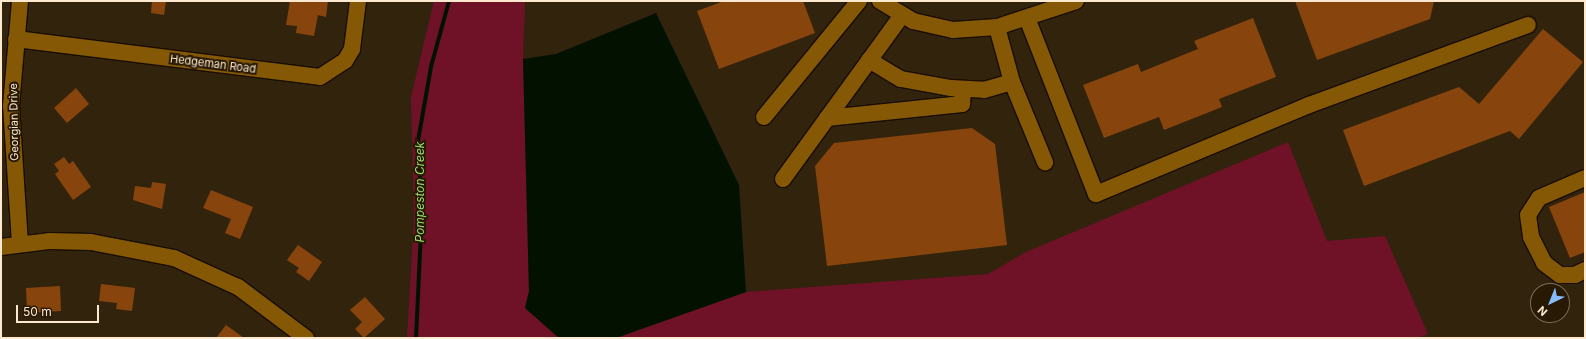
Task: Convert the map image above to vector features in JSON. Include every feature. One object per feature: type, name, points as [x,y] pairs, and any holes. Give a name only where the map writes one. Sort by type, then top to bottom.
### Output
[{"type":"street","name":"Georgian Drive","points":[[20,1],[11,106],[20,244]]},
{"type":"street","name":"Hedgeman Road","points":[[16,39],[320,76],[345,61],[352,49],[358,1]]},
{"type":"street","points":[[764,117],[859,1]]},
{"type":"street","points":[[880,1],[902,15],[946,29],[997,27],[1076,1]]},
{"type":"street","points":[[783,178],[902,15]]},
{"type":"street","points":[[1027,18],[1096,194],[1308,105],[1528,25]]},
{"type":"street","points":[[997,27],[1012,82],[1045,162]]},
{"type":"street","points":[[869,60],[901,79],[963,89],[984,90],[1012,82]]},
{"type":"street","points":[[827,118],[962,104],[963,89]]},
{"type":"street","points":[[1585,178],[1539,198],[1528,215],[1531,237],[1544,263],[1560,275],[1575,275],[1585,270]]},
{"type":"street","points":[[1,247],[20,244],[91,242],[174,258],[238,287],[306,338]]},
{"type":"shaded area","points":[[434,1],[525,1],[523,59],[529,291],[525,308],[559,338],[407,338],[414,219],[411,97]]},
{"type":"shaded area","points":[[656,13],[739,185],[746,292],[616,338],[559,338],[525,308],[529,291],[523,59],[556,54]]},
{"type":"shaded area","points":[[1288,142],[1327,241],[1385,236],[1428,334],[1417,338],[616,338],[746,292],[988,274],[1026,252]]},
{"type":"building","points":[[152,1],[166,1],[164,15],[151,13]]},
{"type":"building","points":[[290,1],[328,1],[326,17],[318,15],[314,36],[296,33],[297,26],[286,25]]},
{"type":"building","points":[[724,1],[803,1],[815,33],[719,69],[697,11]]},
{"type":"building","points":[[1295,1],[1434,1],[1430,19],[1317,60]]},
{"type":"building","points":[[1253,18],[1276,77],[1219,99],[1222,107],[1164,130],[1159,117],[1104,138],[1083,85],[1138,64],[1141,72],[1198,49],[1194,41]]},
{"type":"building","points":[[1543,29],[1583,62],[1519,139],[1510,131],[1364,186],[1343,130],[1459,87],[1479,104]]},
{"type":"building","points":[[76,88],[89,104],[67,123],[54,108]]},
{"type":"building","points":[[972,128],[995,144],[1007,245],[827,266],[815,166],[834,143]]},
{"type":"building","points":[[64,157],[69,164],[73,161],[91,187],[73,200],[55,174],[59,171],[54,164]]},
{"type":"building","points":[[152,182],[166,184],[162,209],[133,200],[135,186],[151,188]]},
{"type":"building","points":[[211,190],[253,207],[240,239],[225,233],[231,219],[203,208]]},
{"type":"building","points":[[1585,192],[1585,252],[1570,258],[1549,207]]},
{"type":"building","points":[[298,245],[322,262],[309,281],[296,272],[299,268],[287,260]]},
{"type":"building","points":[[101,284],[135,288],[132,311],[116,309],[117,303],[99,301]]},
{"type":"building","points":[[60,286],[61,311],[27,313],[26,288]]},
{"type":"building","points":[[365,297],[385,319],[364,338],[355,329],[362,322],[350,310]]},
{"type":"building","points":[[226,325],[244,338],[216,338]]},
{"type":"waterway","name":"Pompeston Creek","points":[[416,338],[422,212],[418,141],[431,67],[449,1]]}]
